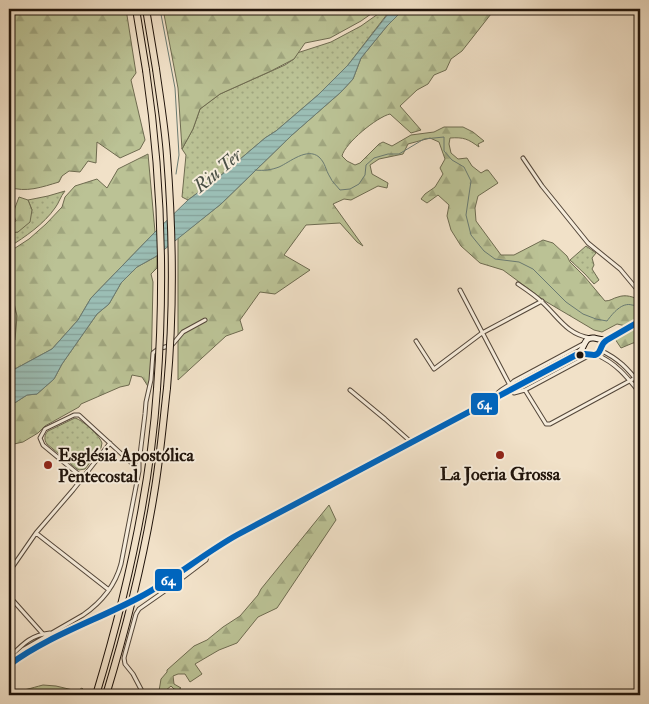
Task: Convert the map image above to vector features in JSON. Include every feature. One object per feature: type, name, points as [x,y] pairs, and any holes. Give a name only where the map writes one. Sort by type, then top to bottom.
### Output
[{"type":"highway","points":[[95,695],[119,616],[136,538],[151,449],[162,311],[161,230],[156,141],[136,9]]},
{"type":"highway","points":[[106,695],[132,603],[145,541],[160,453],[167,388],[171,320],[171,229],[166,149],[146,9]]},
{"type":"main road","points":[[9,664],[38,646],[141,597],[237,535],[494,398],[511,387],[576,355],[595,352],[607,340],[639,322]]},
{"type":"main road","points":[[594,339],[595,352]]},
{"type":"main road","points":[[576,355],[586,340],[607,340]]},
{"type":"main road","points":[[584,345],[584,351],[595,352]]},
{"type":"street","points":[[523,158],[542,186],[588,243],[620,269],[640,293]]},
{"type":"street","points":[[511,387],[514,381],[584,345],[582,339],[565,327],[542,301],[518,284]]},
{"type":"street","points":[[460,290],[514,393],[525,390],[595,352],[612,356],[623,364],[640,384]]},
{"type":"street","points":[[416,341],[434,369],[482,333],[542,301]]},
{"type":"street","points":[[9,658],[28,640],[50,633],[87,613],[102,601],[116,580],[121,564],[139,472],[145,407],[150,388],[153,353],[158,348],[172,345],[186,330],[205,320]]},
{"type":"street","points":[[579,336],[594,339]]},
{"type":"street","points":[[595,352],[622,371],[640,392]]},
{"type":"street","points":[[525,390],[546,424],[550,424],[635,378]]},
{"type":"street","points":[[350,390],[412,442]]},
{"type":"street","points":[[82,478],[43,446],[40,438],[45,429],[74,414],[79,415],[138,468],[139,472]]},
{"type":"street","points":[[9,572],[36,533],[110,443]]},
{"type":"street","points":[[36,533],[110,590]]},
{"type":"street","points":[[144,695],[124,660],[136,614],[142,606],[206,560],[208,553]]},
{"type":"street","points":[[9,596],[44,635]]},
{"type":"street","points":[[9,664],[24,649],[44,635]]},
{"type":"green space","points":[[9,9],[126,9],[136,73],[131,80],[145,140],[140,149],[120,158],[97,142],[96,163],[88,161],[80,172],[69,171],[62,176],[59,182],[40,187],[15,189],[9,187]]},
{"type":"green space","points":[[163,9],[378,9],[330,38],[305,43],[294,59],[220,94],[200,109],[193,129],[182,149],[178,88]]},
{"type":"green space","points":[[385,9],[389,9],[388,13],[348,65],[318,95],[219,177],[188,200],[182,197],[186,155],[182,149],[193,129],[200,109],[220,94],[285,65],[294,59],[297,53],[331,42],[361,26]]},
{"type":"green space","points":[[404,9],[496,9],[462,51],[451,59],[446,70],[434,75],[428,84],[417,90],[400,106],[421,130],[411,133],[390,114],[377,120],[362,131],[349,144],[342,156],[355,165],[360,163],[383,142],[392,146],[411,135],[434,132],[444,127],[463,127],[473,132],[484,141],[478,144],[479,147],[466,139],[450,138],[451,153],[458,159],[467,158],[472,166],[481,173],[488,170],[498,183],[478,196],[475,208],[476,221],[501,255],[514,255],[543,240],[553,243],[567,256],[570,262],[605,301],[624,296],[640,300],[640,318],[626,326],[617,324],[602,332],[594,330],[545,301],[503,270],[480,263],[461,246],[451,230],[447,216],[449,205],[438,195],[427,203],[421,199],[435,187],[443,174],[440,168],[445,159],[439,142],[430,138],[408,144],[403,154],[379,159],[370,165],[372,174],[388,183],[387,188],[378,186],[351,200],[344,199],[333,204],[363,246],[340,223],[306,225],[284,255],[310,270],[275,294],[260,292],[240,320],[243,330],[226,336],[178,380],[178,238],[221,204],[292,135],[341,92],[353,79],[361,58],[387,26]]},
{"type":"green space","points":[[148,154],[155,232],[91,298],[78,320],[52,349],[15,369],[14,359],[9,356],[9,347],[15,340],[17,316],[11,290],[9,290],[9,252],[29,239],[46,224],[62,207],[65,197],[75,186],[97,179],[107,188],[118,169]]},
{"type":"green space","points":[[65,191],[51,214],[40,225],[9,247],[9,233],[18,232],[32,210],[28,200]]},
{"type":"green space","points":[[19,197],[28,200],[32,210],[30,222],[18,232],[9,233],[9,223],[16,221],[13,213]]},
{"type":"green space","points":[[586,246],[596,253],[592,258],[594,265],[592,269],[599,280],[594,284],[570,260]]},
{"type":"green space","points":[[157,256],[157,268],[151,274],[153,282],[151,376],[149,388],[142,377],[132,375],[129,385],[81,404],[79,407],[45,426],[38,433],[9,448],[9,411],[13,404],[27,395],[37,394],[54,379],[62,364],[97,314],[109,304],[121,283],[137,267]]},
{"type":"green space","points":[[9,290],[11,290],[17,316],[15,340],[9,348]]},
{"type":"green space","points":[[640,326],[640,342],[621,348],[615,339]]},
{"type":"green space","points":[[75,418],[91,429],[102,443],[101,448],[85,469],[79,470],[47,444],[45,439],[48,431]]},
{"type":"green space","points":[[329,505],[336,520],[277,608],[258,617],[237,643],[219,650],[195,664],[202,674],[190,682],[185,674],[173,676],[174,684],[181,688],[178,690],[171,686],[165,691],[168,695],[154,695],[159,691],[161,679],[167,670],[194,646],[207,640],[240,616]]},
{"type":"green space","points":[[43,685],[77,691],[82,688],[86,692],[85,695],[9,695],[9,691]]},
{"type":"water","points":[[392,9],[404,9],[387,26],[361,58],[353,79],[341,92],[292,135],[221,204],[155,257],[137,267],[121,283],[109,304],[97,314],[62,364],[54,379],[37,394],[27,395],[13,404],[9,411],[9,374],[52,349],[78,320],[91,298],[155,232],[188,200],[276,131],[318,95],[348,65]]},
{"type":"waterway","points":[[160,9],[175,88],[179,155],[176,174]]},
{"type":"waterway","points":[[255,170],[273,169],[304,154],[314,154],[319,157],[331,179],[340,190],[350,189],[359,184],[365,175],[366,165],[374,158],[388,154],[399,154],[424,139],[444,137],[444,151],[452,160],[464,167],[471,181],[466,215],[471,235],[484,251],[495,259],[519,262],[533,269],[566,302],[583,314],[596,319],[607,321],[621,307],[628,304],[640,308]]},
{"type":"waterway","points":[[23,695],[38,693],[63,695]]},
{"type":"transit line","name":"64","points":[[9,665],[40,645],[153,590],[237,535],[576,355],[597,354],[605,341],[640,321]]},
{"type":"place","name":"La Joeria Grossa","points":[[500,455]]},
{"type":"place","name":"Església Apostólica Pentecostal","points":[[48,465]]},
{"type":"water label","name":"Riu Ter","points":[[217,170]]}]
